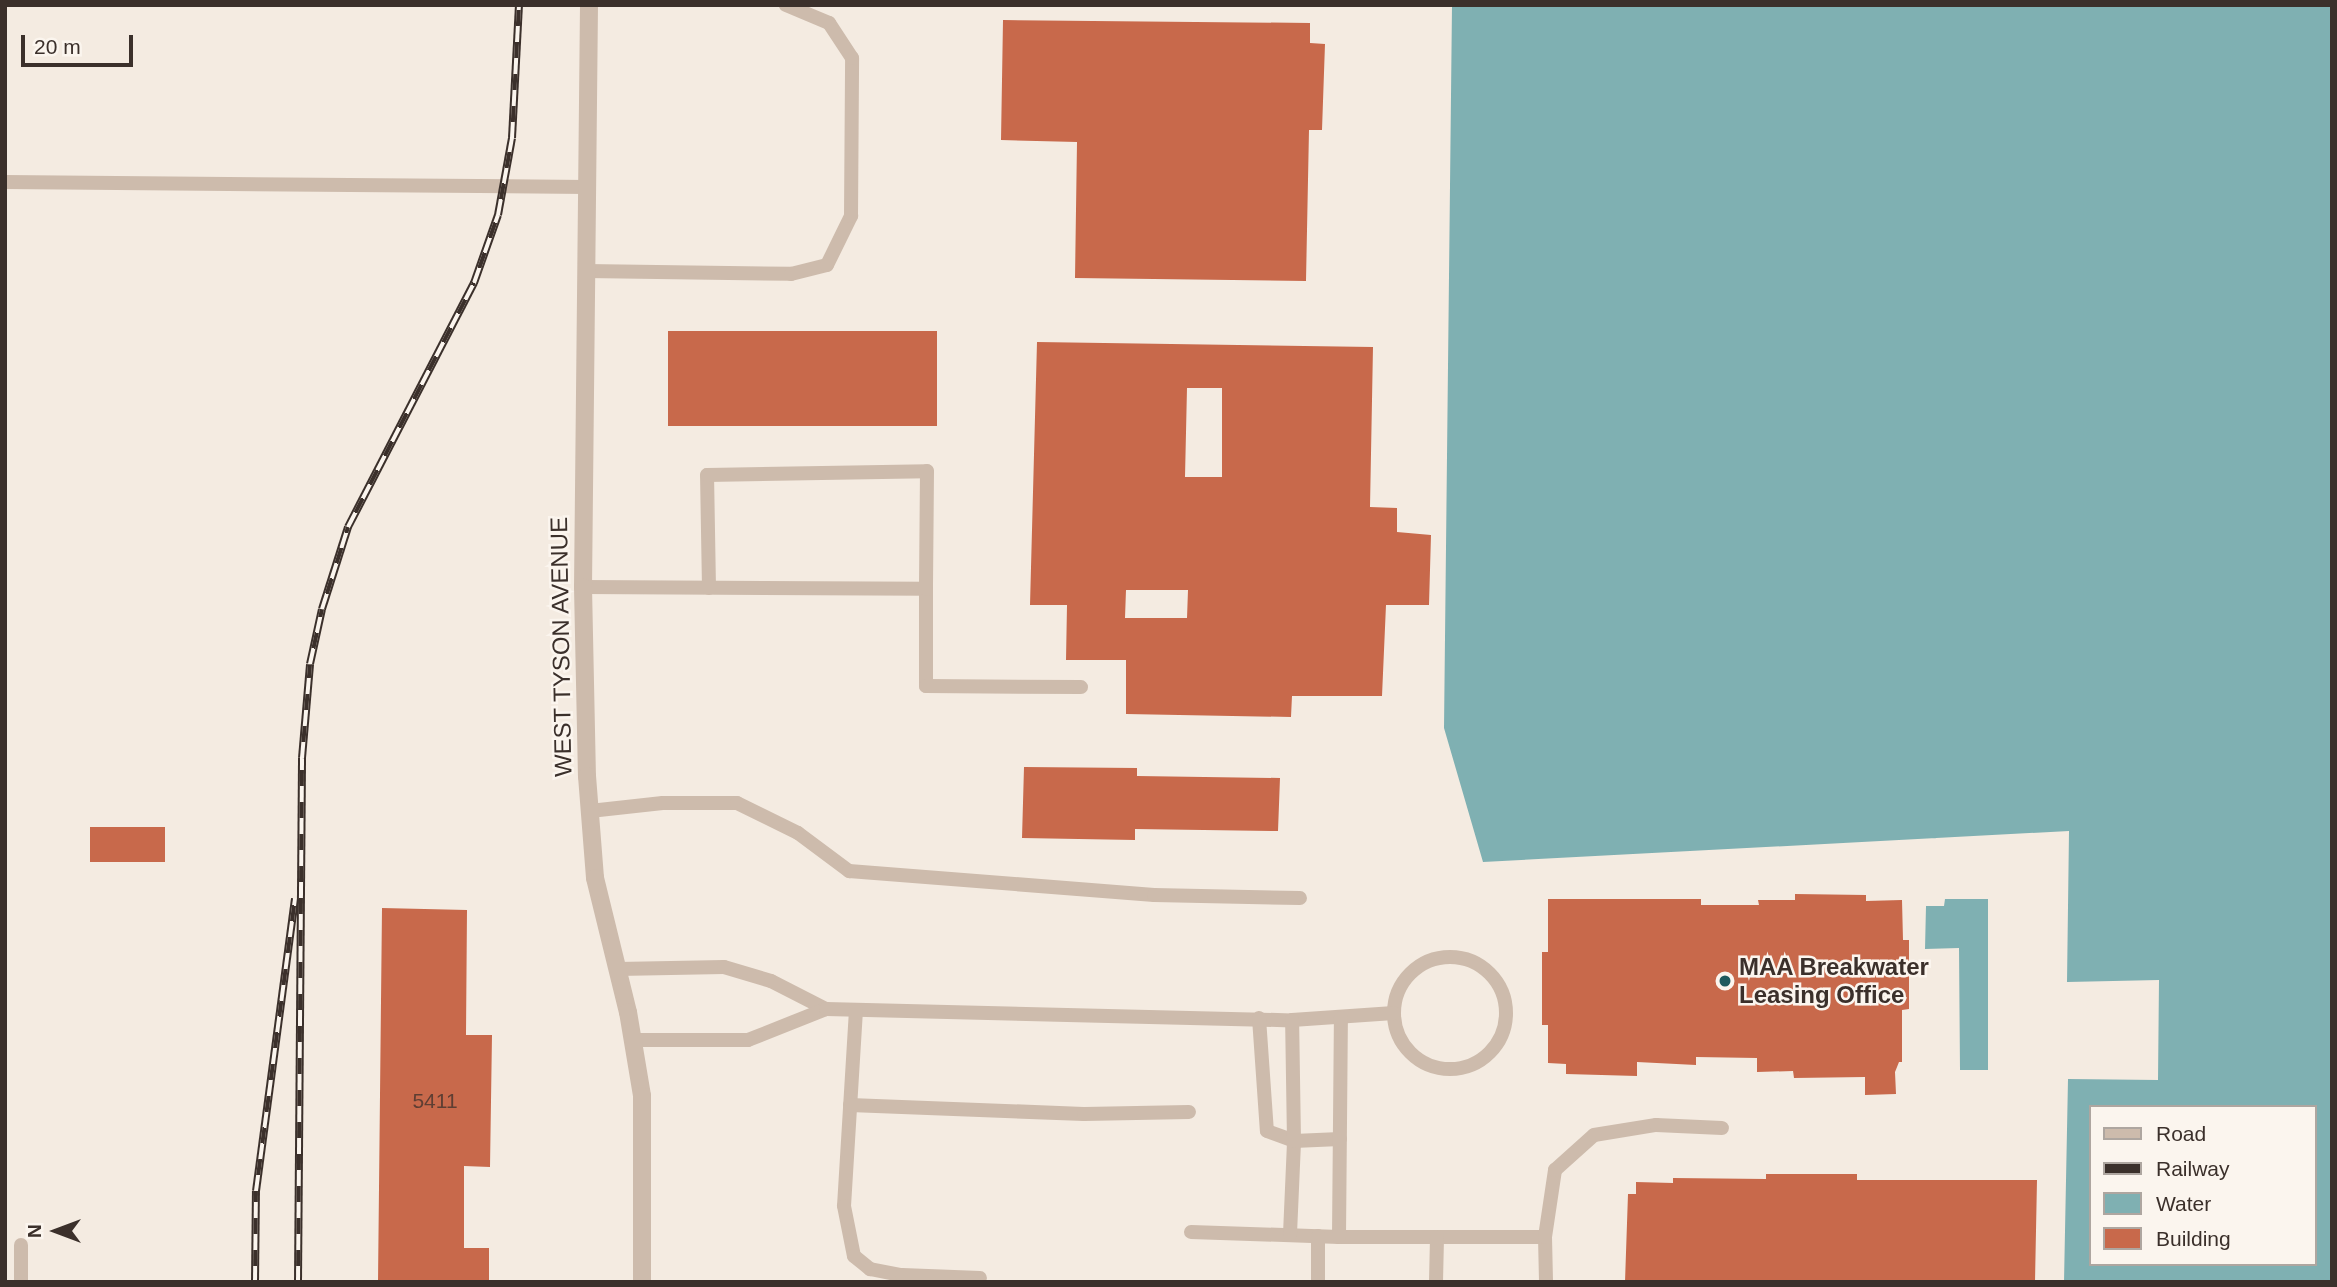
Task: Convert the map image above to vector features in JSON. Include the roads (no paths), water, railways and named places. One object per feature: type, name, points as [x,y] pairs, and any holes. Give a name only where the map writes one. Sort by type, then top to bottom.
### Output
[{"type":"street","name":"WEST TYSON AVENUE","points":[[589,5],[583,587],[590,811],[595,878],[618,970],[642,1096],[642,1282]]},
{"type":"lane","points":[[586,271],[791,274],[827,265],[851,216],[852,58],[829,23],[786,5]]},
{"type":"lane","points":[[5,182],[587,187]]},
{"type":"lane","points":[[709,588],[707,475],[927,471],[926,686],[1081,687]]},
{"type":"lane","points":[[583,587],[926,589]]},
{"type":"lane","points":[[590,811],[663,803],[737,803],[798,833],[849,871],[1154,895],[1300,898]]},
{"type":"lane","points":[[1456,957],[1482,967],[1501,988],[1506,1006],[1505,1025],[1498,1042],[1486,1056],[1471,1065],[1453,1069],[1435,1067],[1419,1059],[1405,1047],[1397,1031],[1394,1013],[1397,994],[1407,978],[1420,966],[1438,958],[1456,957]]},
{"type":"lane","points":[[618,970],[724,967],[771,981],[826,1009]]},
{"type":"lane","points":[[633,1040],[748,1040],[826,1009],[1292,1020],[1394,1013]]},
{"type":"lane","points":[[856,1010],[844,1206],[854,1256],[870,1269],[902,1275],[980,1278]]},
{"type":"lane","points":[[1259,1018],[1267,1130],[1294,1141],[1340,1139]]},
{"type":"lane","points":[[1339,1237],[1341,1018]]},
{"type":"lane","points":[[1290,1234],[1294,1141],[1292,1020]]},
{"type":"lane","points":[[850,1105],[1084,1114],[1189,1112]]},
{"type":"lane","points":[[1546,1282],[1545,1237],[1555,1170],[1594,1135],[1656,1125],[1722,1128]]},
{"type":"lane","points":[[1191,1232],[1339,1237],[1545,1237]]},
{"type":"lane","points":[[1318,1236],[1318,1282]]},
{"type":"lane","points":[[1436,1282],[1437,1237]]},
{"type":"lane","points":[[20,1245],[21,1282]]},
{"type":"water","points":[[1452,5],[2332,5],[2332,1282],[2064,1282],[2068,1079],[2158,1080],[2159,980],[2067,982],[2069,831],[1483,862],[1444,728]]},
{"type":"water","points":[[1945,899],[1988,899],[1988,1070],[1960,1070],[1959,948],[1925,949],[1926,906],[1944,906]]},
{"type":"railway","points":[[298,1282],[302,758],[310,664],[322,609],[348,527],[474,283],[498,215],[512,138],[519,5]]},
{"type":"railway","points":[[255,1282],[256,1191],[295,899]]},
{"type":"place","name":"MAA Breakwater Leasing Office","points":[[1725,981]]}]
